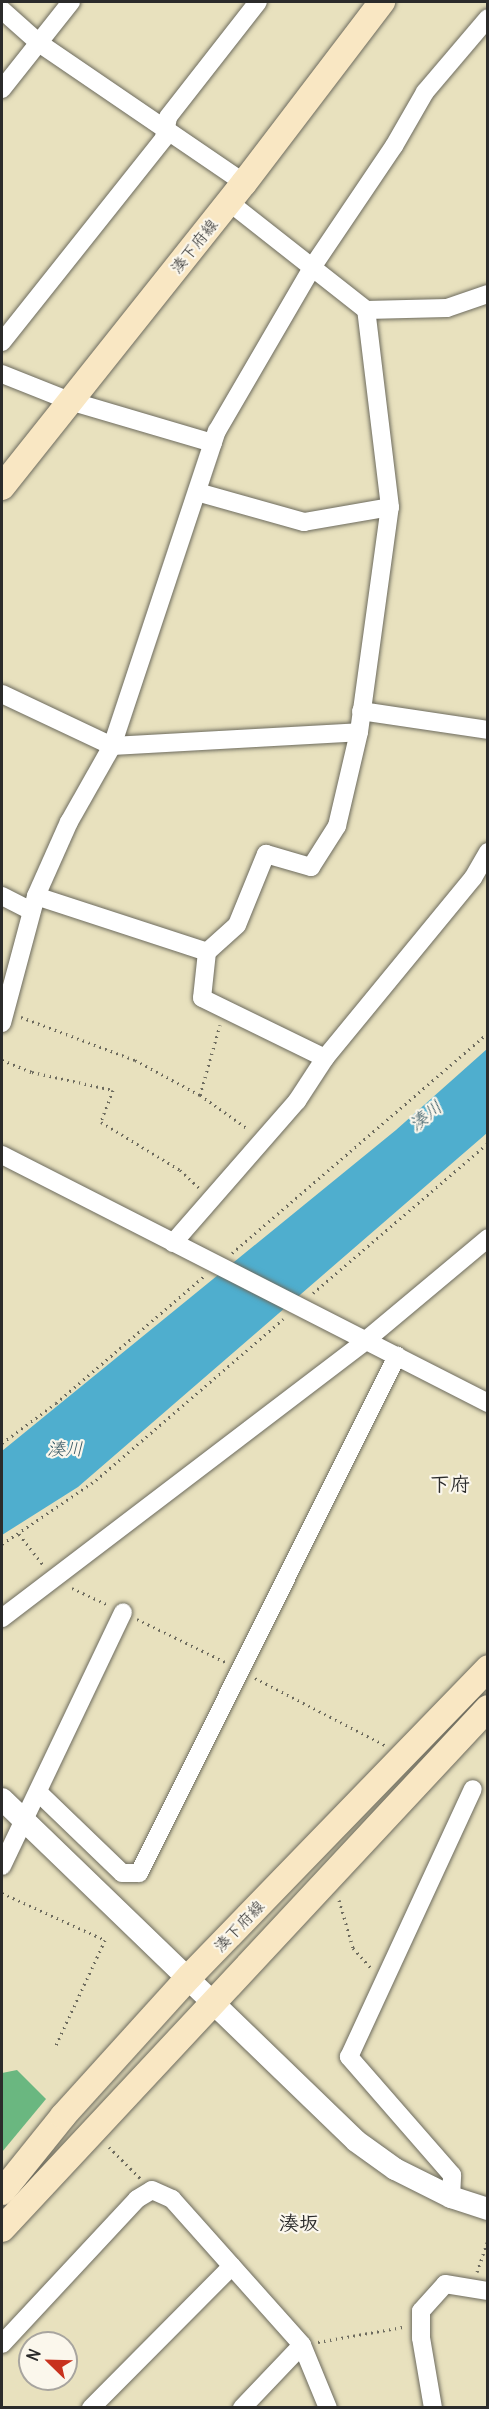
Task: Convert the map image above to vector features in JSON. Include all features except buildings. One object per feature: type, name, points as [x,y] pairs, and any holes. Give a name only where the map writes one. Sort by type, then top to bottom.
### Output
[{"type":"main road","name":"湊下府線","points":[[2,487],[237,192],[382,2]]},
{"type":"main road","name":"湊下府線","points":[[2,2192],[63,2116],[189,1977],[488,1668]]},
{"type":"main road","name":"湊下府線","points":[[2,2229],[95,2132],[488,1708]]},
{"type":"street","points":[[2,89],[71,2]]},
{"type":"street","points":[[2,342],[164,138],[168,117],[258,2]]},
{"type":"street","points":[[2,10],[39,43],[166,130],[237,192],[313,266],[366,309],[447,308],[488,294]]},
{"type":"street","points":[[3,1017],[34,904],[69,822],[112,746],[213,443],[313,266],[394,146],[425,92],[488,18]]},
{"type":"street","points":[[325,1058],[202,998],[207,952],[237,926],[266,854],[311,867],[337,826],[358,732],[390,507],[366,309]]},
{"type":"street","points":[[2,374],[70,401],[213,443]]},
{"type":"street","points":[[197,492],[304,522],[390,507]]},
{"type":"street","points":[[2,694],[112,746],[358,732]]},
{"type":"street","points":[[361,711],[488,729]]},
{"type":"street","points":[[173,1243],[297,1101],[325,1058],[473,878],[488,852]]},
{"type":"street","points":[[2,896],[207,952]]},
{"type":"street","points":[[2,1155],[296,1308],[488,1403]]},
{"type":"street","points":[[2,1618],[365,1341],[488,1238]]},
{"type":"street","points":[[39,1793],[122,1873],[139,1874],[238,1668],[397,1356]]},
{"type":"street","points":[[2,1866],[23,1817],[39,1793],[123,1612]]},
{"type":"street","points":[[451,2197],[453,2175],[349,2057],[473,1789]]},
{"type":"street","points":[[2,1799],[189,1977],[356,2141],[395,2169],[451,2197],[488,2209]]},
{"type":"street","points":[[2,2344],[137,2199],[152,2190],[172,2199],[302,2345],[328,2408]]},
{"type":"street","points":[[91,2408],[232,2266]]},
{"type":"street","points":[[433,2408],[421,2311],[445,2284],[479,2290]]},
{"type":"street","points":[[242,2408],[302,2345]]},
{"type":"path","points":[[200,1095],[225,1009]]},
{"type":"path","points":[[3,1017],[135,1060],[200,1095],[263,1139]]},
{"type":"path","points":[[2,1443],[56,1403],[488,1033]]},
{"type":"path","points":[[2,1060],[32,1072],[113,1090],[102,1122],[180,1170],[212,1199]]},
{"type":"path","points":[[2,1545],[96,1480],[488,1143]]},
{"type":"path","points":[[19,1534],[54,1579],[238,1668],[405,1756]]},
{"type":"path","points":[[324,1883],[340,1901],[353,1948],[364,1964],[386,1977]]},
{"type":"path","points":[[2,1893],[105,1940],[55,2047]]},
{"type":"path","points":[[95,2132],[152,2190]]},
{"type":"path","points":[[479,2290],[488,2240]]},
{"type":"path","points":[[302,2345],[421,2324]]},
{"type":"green space","points":[[17,2070],[46,2099],[2,2152],[2,2073]]},
{"type":"water","name":"湊川","points":[[487,1049],[487,1133],[78,1487],[2,1535],[2,1451],[396,1130]]},
{"type":"district","name":"下府","points":[[450,1483]]},
{"type":"district","name":"湊坂","points":[[299,2222]]}]
